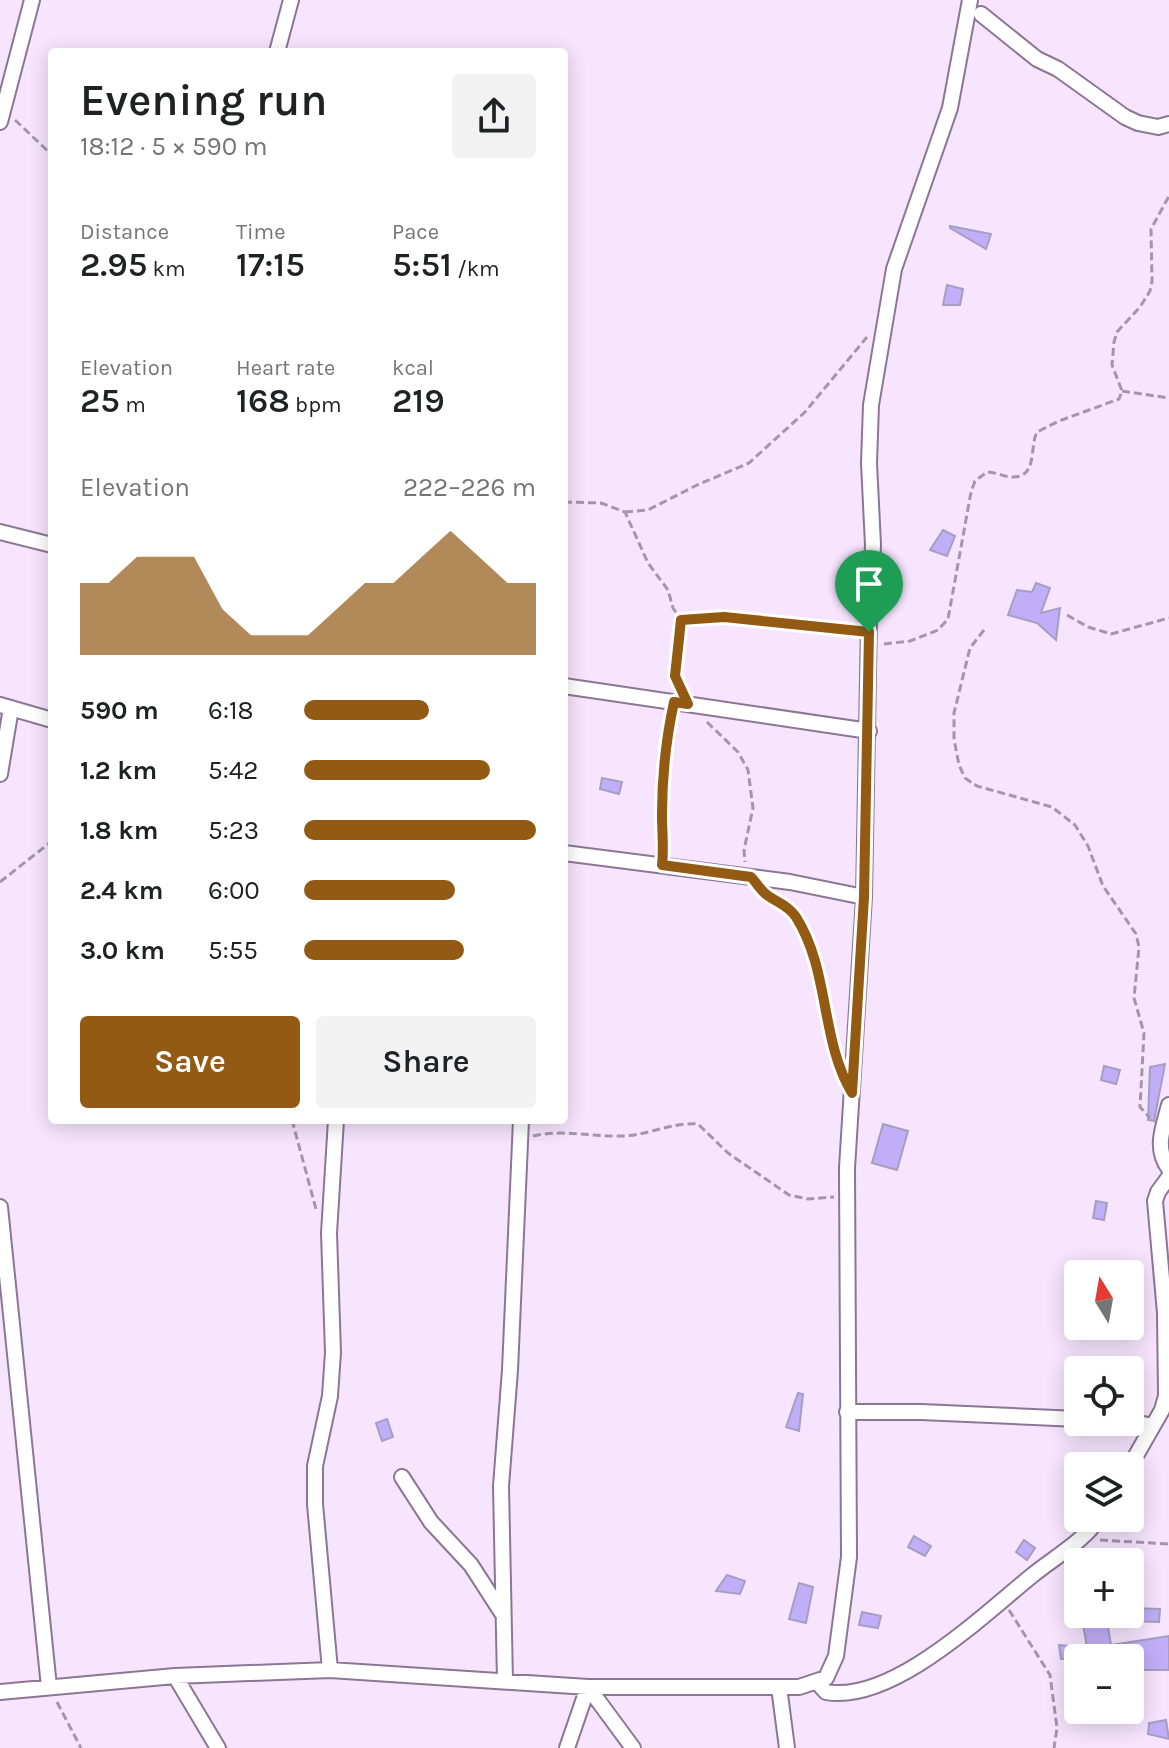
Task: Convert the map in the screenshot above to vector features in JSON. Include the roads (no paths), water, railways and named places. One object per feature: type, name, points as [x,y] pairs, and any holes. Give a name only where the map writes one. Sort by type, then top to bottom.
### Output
[{"type":"street","points":[[2,116],[32,0]]},
{"type":"street","points":[[278,48],[291,0]]},
{"type":"street","points":[[0,1692],[175,1676],[330,1670],[588,1687],[799,1687],[826,1678],[836,1656],[849,1557],[847,1196],[864,897],[873,545],[869,463],[871,405],[894,269],[950,108],[970,0]]},
{"type":"street","points":[[964,30],[981,14],[989,0]]},
{"type":"street","points":[[981,14],[1037,59],[1058,69],[1125,117],[1158,127],[1169,124]]},
{"type":"street","points":[[0,532],[48,544]]},
{"type":"street","points":[[568,687],[869,731]]},
{"type":"street","points":[[0,774],[6,706],[48,719]]},
{"type":"street","points":[[568,853],[751,877],[864,897]]},
{"type":"street","points":[[1169,1105],[1160,1151],[1169,1169]]},
{"type":"street","points":[[330,1670],[315,1504],[315,1466],[330,1396],[333,1352],[329,1233],[336,1124]]},
{"type":"street","points":[[505,1681],[501,1486],[510,1370],[520,1124]]},
{"type":"street","points":[[1138,1452],[1152,1426],[1166,1410],[1165,1313],[1155,1201],[1169,1177]]},
{"type":"street","points":[[0,1207],[49,1687]]},
{"type":"street","points":[[847,1412],[1064,1418]]},
{"type":"street","points":[[1144,1424],[1152,1426]]},
{"type":"street","points":[[402,1477],[431,1522],[471,1565],[502,1613]]},
{"type":"street","points":[[817,1682],[826,1692],[854,1693],[897,1675],[943,1649],[1086,1532]]},
{"type":"street","points":[[175,1676],[218,1748]]},
{"type":"street","points":[[567,1748],[588,1687]]},
{"type":"street","points":[[588,1687],[633,1748]]},
{"type":"street","points":[[779,1687],[787,1748]]}]
